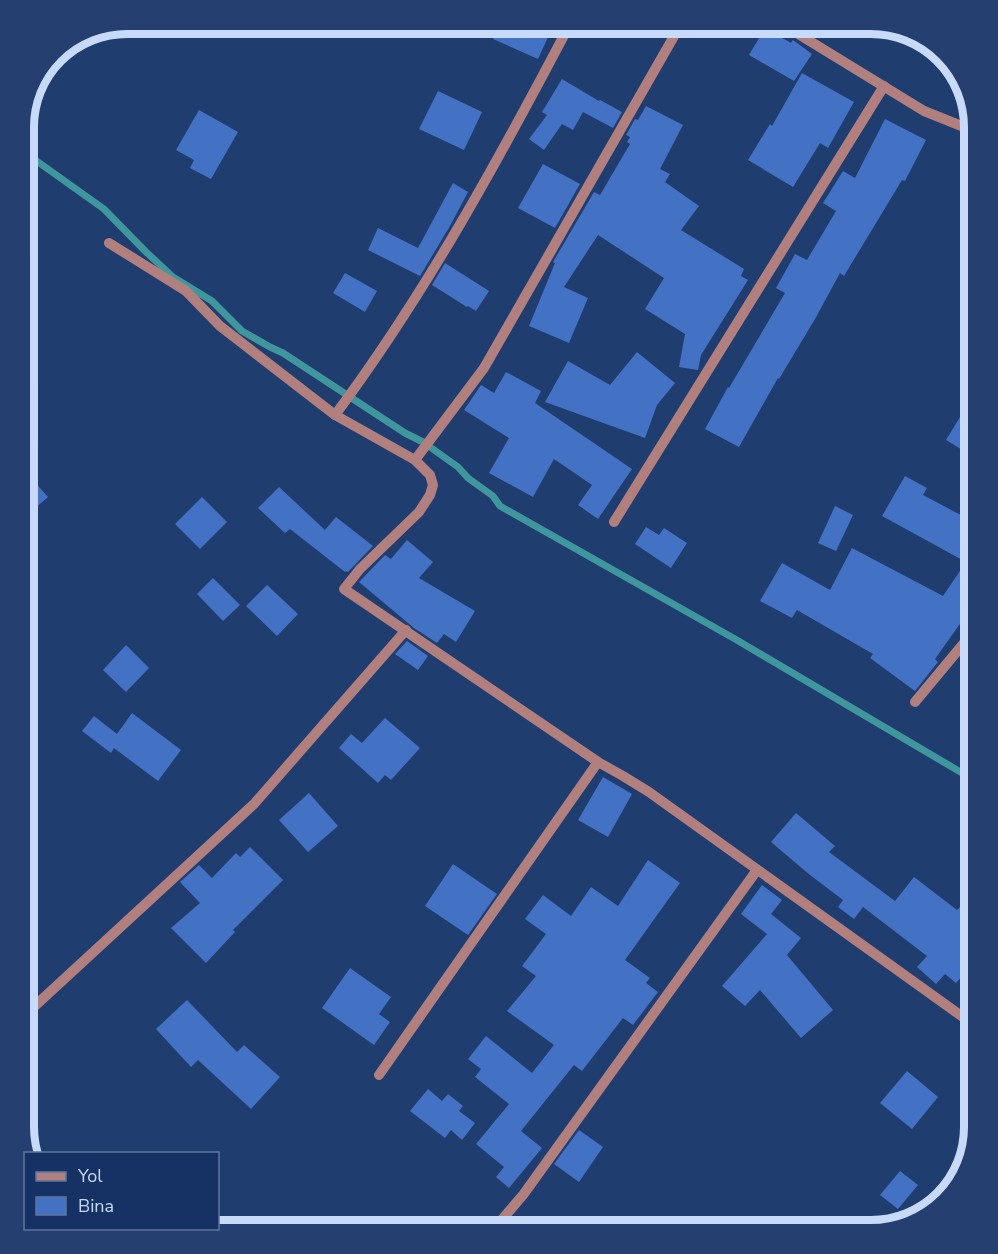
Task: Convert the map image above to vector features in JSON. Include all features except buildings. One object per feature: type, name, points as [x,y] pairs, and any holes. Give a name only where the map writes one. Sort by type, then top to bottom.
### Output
[{"type":"street","points":[[335,415],[399,325],[444,251],[513,132],[564,35]]},
{"type":"street","points":[[415,460],[484,368],[675,35]]},
{"type":"street","points":[[800,35],[924,111],[964,127]]},
{"type":"street","points":[[614,522],[884,86]]},
{"type":"street","points":[[109,243],[186,291],[220,326],[335,415],[415,460],[429,475],[433,485],[430,495],[419,512],[360,569],[344,590],[598,762],[649,792],[964,1018]]},
{"type":"street","points":[[34,1007],[254,804],[406,630]]},
{"type":"street","points":[[915,702],[964,643]]},
{"type":"street","points":[[379,1075],[598,762]]},
{"type":"street","points":[[501,1220],[522,1195],[757,870]]},
{"type":"waterway","points":[[35,160],[104,209],[173,277],[212,301],[242,331],[283,353],[405,433],[423,442],[493,496],[500,506],[735,639],[964,774]]}]
